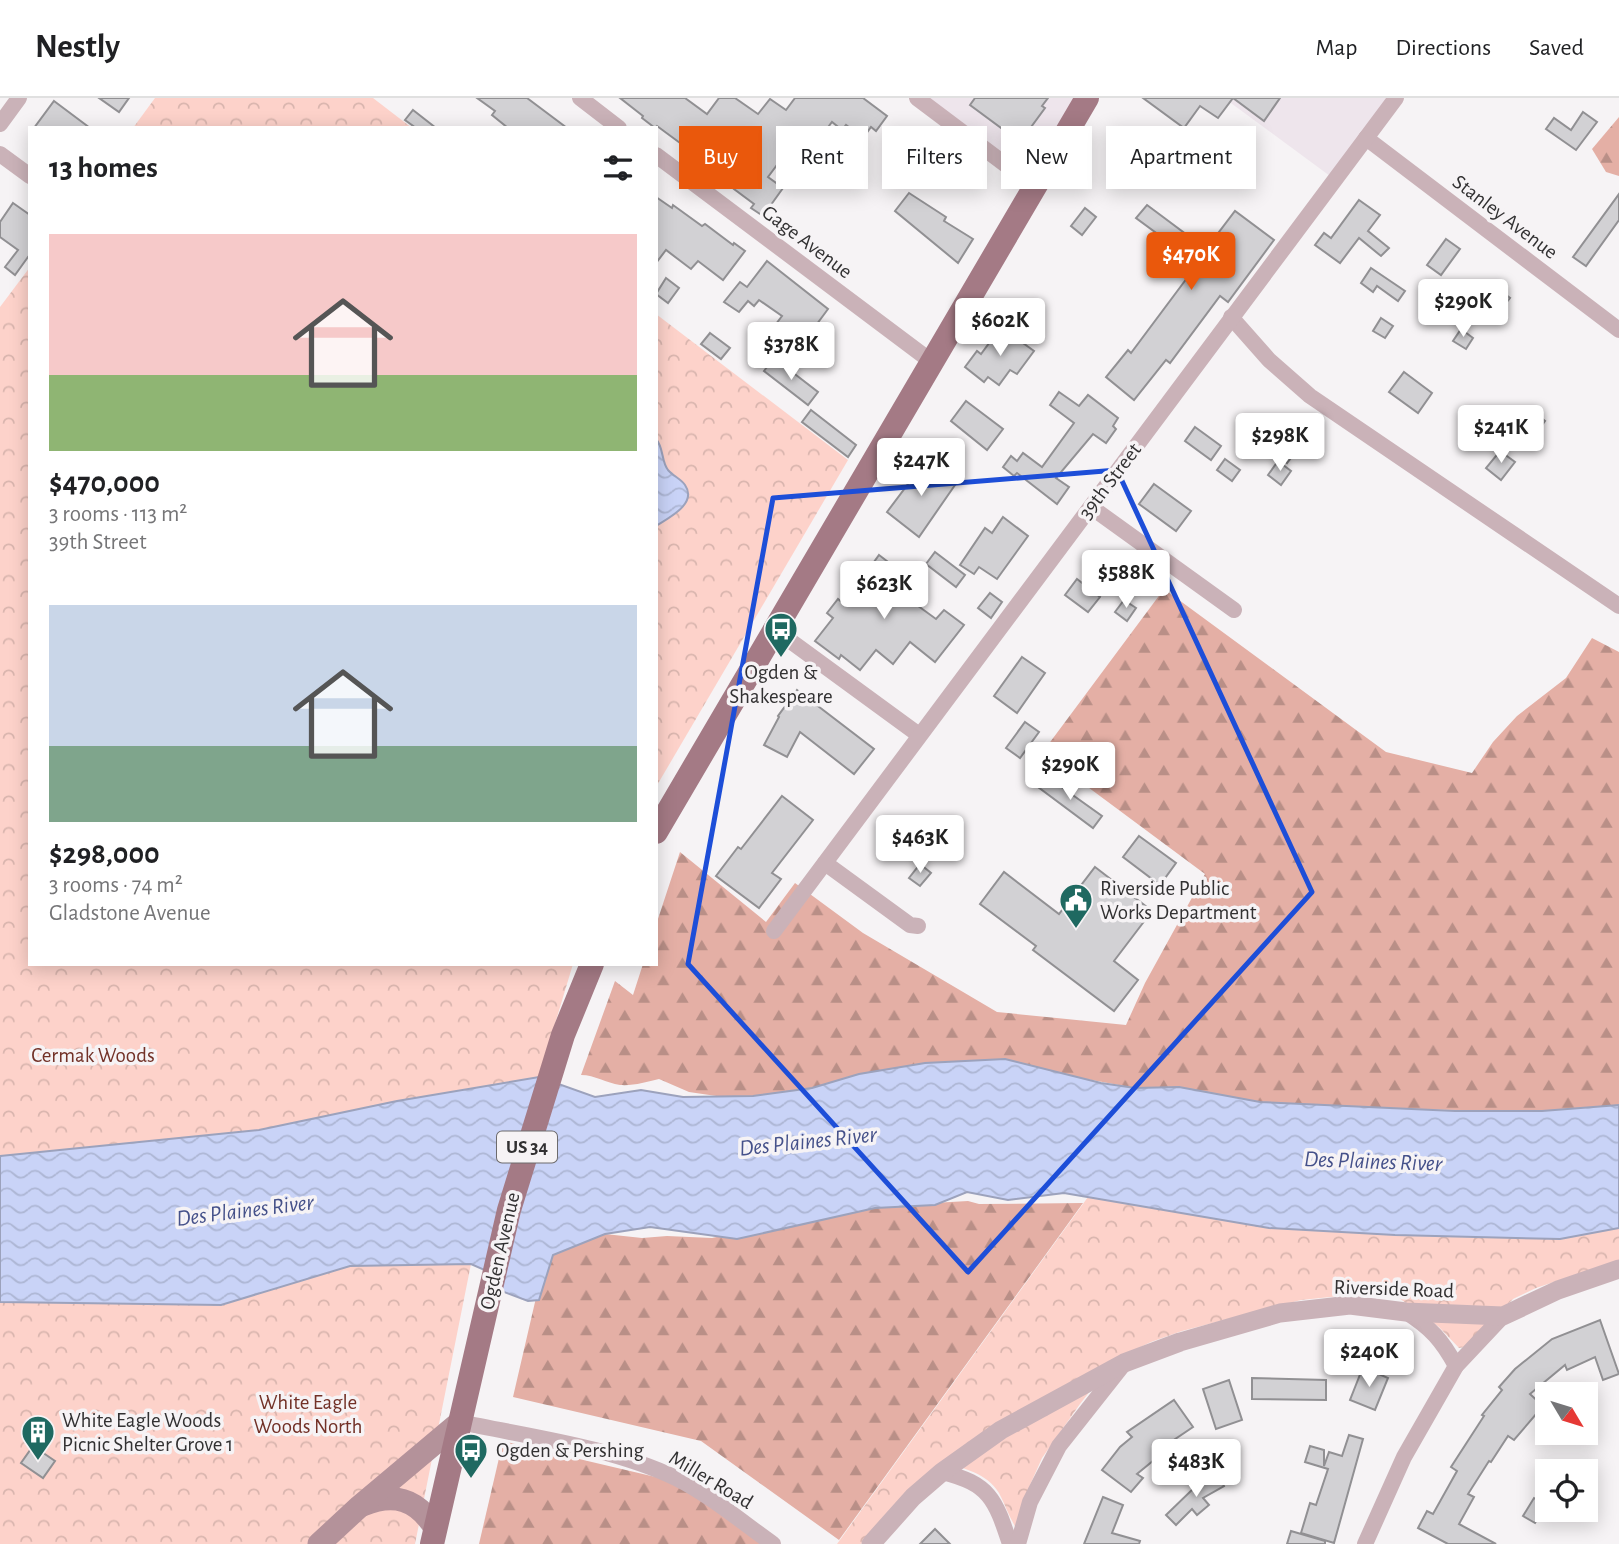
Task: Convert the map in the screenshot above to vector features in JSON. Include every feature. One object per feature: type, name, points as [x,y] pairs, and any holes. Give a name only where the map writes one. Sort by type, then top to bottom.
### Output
[{"type":"main road","points":[[1070,126],[1087,98]]},
{"type":"main road","points":[[658,829],[1032,189]]},
{"type":"main road","name":"Ogden Avenue","points":[[433,1536],[509,1210],[563,1035],[591,966]]},
{"type":"main road","points":[[319,1544],[460,1422]]},
{"type":"main road","points":[[360,1506],[381,1497],[413,1504],[421,1510],[433,1536]]},
{"type":"street","points":[[0,124],[19,98]]},
{"type":"street","points":[[580,98],[617,126]]},
{"type":"street","points":[[917,98],[1001,161]]},
{"type":"street","name":"39th Street","points":[[774,931],[1396,98]]},
{"type":"street","name":"Stanley Avenue","points":[[1366,138],[1619,330]]},
{"type":"street","points":[[0,154],[28,175]]},
{"type":"street","name":"Gage Avenue","points":[[658,156],[932,362]]},
{"type":"street","points":[[1231,317],[1269,360],[1310,396],[1616,598]]},
{"type":"street","points":[[1091,507],[1234,610]]},
{"type":"street","points":[[774,629],[919,735]]},
{"type":"street","points":[[825,863],[910,925],[918,926]]},
{"type":"street","name":"Riverside Road","points":[[871,1544],[913,1497],[942,1472],[1001,1430],[1124,1363],[1180,1342],[1280,1313],[1350,1306],[1406,1312],[1503,1316],[1558,1290],[1619,1269]]},
{"type":"street","points":[[1406,1312],[1430,1328],[1446,1347],[1456,1366]]},
{"type":"street","points":[[1365,1544],[1404,1457],[1456,1366],[1503,1316]]},
{"type":"street","points":[[1018,1544],[1030,1502],[1059,1446],[1124,1363]]},
{"type":"street","name":"Miller Road","points":[[460,1422],[602,1452],[642,1465],[677,1479],[773,1544]]},
{"type":"street","points":[[942,1472],[966,1478],[987,1491],[1000,1514],[1010,1544]]},
{"type":"highlighted area","points":[[1117,470],[1312,892],[968,1272],[688,964],[773,498]]},
{"type":"shaded area","points":[[924,98],[1083,98],[1066,126],[1001,126],[1001,157],[987,146],[987,126],[961,126]]},
{"type":"shaded area","points":[[1224,98],[1389,98],[1330,176]]},
{"type":"green space","points":[[155,98],[373,98],[409,126],[134,126]]},
{"type":"green space","points":[[1619,117],[1619,176],[1606,172],[1592,149]]},
{"type":"green space","name":"Cermak Woods","points":[[28,270],[28,966],[572,966],[539,1077],[397,1101],[259,1130],[0,1156],[0,307]]},
{"type":"green space","points":[[658,316],[848,460],[658,784]]},
{"type":"green space","points":[[1164,589],[1386,752],[1472,773],[1493,742],[1517,716],[1566,678],[1592,638],[1619,652],[1619,1105],[1542,1111],[1376,1109],[1260,1102],[1179,1087],[1135,1088],[1070,1076],[903,1077],[737,1099],[689,1092],[659,1079],[620,1085],[581,1075],[615,981],[633,995],[642,966],[658,966],[658,919],[680,852],[766,922],[795,883],[863,933],[997,1012],[1126,1025],[1145,983],[1205,874],[1042,753]]},
{"type":"green space","points":[[1088,1197],[1395,1235],[1560,1239],[1619,1228],[1619,1260],[1536,1288],[1513,1299],[1465,1347],[1459,1348],[1439,1327],[1399,1298],[1350,1295],[1301,1300],[1182,1331],[1151,1342],[1115,1359],[1080,1404],[1042,1458],[1016,1528],[994,1486],[974,1472],[942,1462],[884,1516],[861,1544],[837,1544]]},
{"type":"green space","points":[[968,1201],[979,1204],[1083,1203],[839,1540],[701,1441],[513,1397],[548,1246],[605,1234],[642,1238],[712,1238],[761,1234],[881,1206]]},
{"type":"green space","name":"White Eagle Woods North","points":[[471,1264],[415,1544],[0,1544],[0,1302],[221,1305],[350,1266]]},
{"type":"green space","points":[[503,1441],[681,1483],[767,1544],[479,1544]]},
{"type":"water","points":[[658,442],[666,466],[688,492],[685,504],[658,525]]},
{"type":"water","name":"Des Plaines River","points":[[1005,1059],[1101,1083],[1135,1088],[1179,1087],[1260,1102],[1455,1111],[1542,1111],[1619,1105],[1619,1228],[1560,1239],[1395,1235],[1269,1228],[1064,1193],[1008,1200],[967,1192],[935,1205],[875,1208],[737,1239],[650,1227],[605,1234],[553,1255],[539,1300],[528,1301],[504,1292],[487,1271],[471,1264],[350,1266],[221,1305],[0,1302],[0,1156],[259,1130],[397,1101],[539,1077],[595,1097],[641,1090],[683,1097],[753,1096],[812,1088],[859,1074],[925,1063]]},
{"type":"building","points":[[99,98],[129,98],[119,112]]},
{"type":"building","points":[[477,98],[527,98],[564,126],[506,126],[492,115],[495,111]]},
{"type":"building","points":[[620,98],[685,98],[707,114],[719,98],[735,98],[758,114],[770,99],[786,110],[795,98],[863,98],[887,116],[876,131],[871,127],[868,131],[868,126],[837,126],[832,122],[829,126],[776,126],[776,166],[768,177],[776,183],[776,189],[782,189],[763,216],[751,208],[754,204],[734,189],[762,189],[762,126],[679,126],[679,142],[642,118],[643,116]]},
{"type":"building","points":[[975,98],[1048,98],[1042,106],[1045,108],[1032,126],[1001,128],[970,105]]},
{"type":"building","points":[[1143,98],[1233,98],[1218,118],[1200,106],[1185,126],[1181,126]]},
{"type":"building","points":[[1233,98],[1280,98],[1264,121]]},
{"type":"building","points":[[54,101],[87,126],[35,126]]},
{"type":"building","points":[[413,110],[433,126],[413,126],[405,120]]},
{"type":"building","points":[[1583,112],[1597,122],[1576,150],[1546,129],[1554,118],[1571,130]]},
{"type":"building","points":[[909,193],[946,217],[944,221],[973,239],[958,263],[895,211]]},
{"type":"building","points":[[1619,194],[1619,220],[1586,266],[1573,257]]},
{"type":"building","points":[[658,198],[672,208],[673,205],[702,226],[705,224],[745,251],[723,280],[698,261],[691,269],[666,250],[658,260]]},
{"type":"building","points":[[1359,200],[1380,215],[1368,231],[1389,248],[1381,256],[1359,238],[1340,263],[1315,245],[1324,233],[1331,238]]},
{"type":"building","points":[[13,203],[28,214],[28,257],[15,275],[5,267],[18,250],[0,237],[0,222]]},
{"type":"building","points":[[1147,205],[1206,249],[1235,211],[1274,240],[1228,302],[1220,296],[1170,363],[1166,360],[1134,400],[1106,377],[1128,350],[1131,353],[1190,274],[1174,262],[1182,252],[1136,218]]},
{"type":"building","points":[[1085,208],[1096,217],[1082,235],[1071,226]]},
{"type":"building","points":[[1446,239],[1460,249],[1441,275],[1427,265]]},
{"type":"building","points":[[767,261],[828,309],[808,336],[801,330],[779,360],[760,345],[782,316],[759,300],[754,306],[748,301],[739,312],[724,302],[740,282],[747,287]]},
{"type":"building","points":[[1371,268],[1405,291],[1398,301],[1377,286],[1373,292],[1361,283]]},
{"type":"building","points":[[666,278],[679,288],[668,303],[658,296]]},
{"type":"building","points":[[1497,288],[1510,298],[1490,323],[1478,314]]},
{"type":"building","points":[[1381,318],[1393,326],[1385,338],[1373,331]]},
{"type":"building","points":[[1001,327],[1034,351],[1017,374],[1010,370],[999,385],[988,377],[984,382],[965,367],[977,351],[981,354]]},
{"type":"building","points":[[1461,329],[1473,338],[1466,349],[1453,341]]},
{"type":"building","points":[[710,333],[730,348],[721,359],[701,344]]},
{"type":"building","points":[[774,358],[818,392],[808,405],[764,371]]},
{"type":"building","points":[[1404,372],[1432,393],[1418,413],[1389,392]]},
{"type":"building","points":[[1059,392],[1079,406],[1088,395],[1118,418],[1113,426],[1116,429],[1106,443],[1093,434],[1056,478],[1069,487],[1057,504],[1017,473],[1014,476],[1003,467],[1011,456],[1017,461],[1023,453],[1042,467],[1074,423],[1050,405]]},
{"type":"building","points":[[966,401],[1003,429],[987,450],[951,421]]},
{"type":"building","points":[[811,410],[856,445],[848,457],[802,422]]},
{"type":"building","points":[[1535,413],[1545,421],[1537,432],[1526,424]]},
{"type":"building","points":[[1296,417],[1313,429],[1287,463],[1270,450]]},
{"type":"building","points":[[1195,427],[1221,446],[1211,460],[1185,441]]},
{"type":"building","points":[[1500,451],[1515,462],[1501,480],[1486,468]]},
{"type":"building","points":[[919,459],[955,485],[919,537],[887,512],[911,480],[906,477]]},
{"type":"building","points":[[1225,459],[1240,470],[1232,481],[1217,470]]},
{"type":"building","points":[[1278,461],[1291,471],[1281,485],[1268,475]]},
{"type":"building","points":[[1154,484],[1191,511],[1176,531],[1139,504]]},
{"type":"building","points":[[1003,517],[1028,536],[997,579],[979,567],[974,574],[960,565],[985,528],[992,533]]},
{"type":"building","points":[[935,552],[965,575],[956,587],[926,564]]},
{"type":"building","points":[[879,555],[905,575],[900,582],[904,585],[899,592],[936,619],[944,610],[964,625],[935,662],[910,642],[893,664],[876,650],[860,670],[841,655],[839,659],[815,641],[833,618],[827,613],[838,599],[844,604]]},
{"type":"building","points":[[1077,579],[1100,597],[1088,612],[1065,595]]},
{"type":"building","points":[[990,593],[1002,602],[991,618],[978,608]]},
{"type":"building","points":[[1124,600],[1136,608],[1127,621],[1115,612]]},
{"type":"building","points":[[1022,657],[1045,673],[1017,713],[994,696]]},
{"type":"building","points":[[797,690],[874,749],[854,774],[800,732],[787,757],[764,745],[778,716]]},
{"type":"building","points":[[1025,722],[1039,732],[1020,758],[1006,748]]},
{"type":"building","points":[[1046,776],[1102,816],[1093,828],[1038,787]]},
{"type":"building","points":[[782,796],[813,820],[772,873],[781,879],[759,908],[716,876],[738,847],[741,849]]},
{"type":"building","points":[[1139,836],[1176,863],[1160,885],[1123,857]]},
{"type":"building","points":[[920,864],[931,873],[920,886],[909,878]]},
{"type":"building","name":"Riverside Public Works Department","points":[[1095,867],[1152,911],[1114,961],[1138,980],[1114,1011],[1033,950],[1036,946],[980,904],[1004,872],[1059,914]]},
{"type":"building","points":[[1600,1320],[1619,1374],[1603,1380],[1595,1357],[1567,1370],[1565,1365],[1544,1382],[1535,1382],[1535,1390],[1530,1394],[1535,1399],[1535,1415],[1514,1440],[1508,1436],[1491,1462],[1489,1461],[1468,1494],[1474,1497],[1459,1524],[1496,1544],[1448,1544],[1418,1528],[1427,1511],[1433,1514],[1457,1471],[1451,1467],[1484,1416],[1482,1415],[1502,1390],[1499,1387],[1515,1369],[1552,1339]]},
{"type":"building","points":[[1363,1367],[1388,1378],[1375,1410],[1350,1400]]},
{"type":"building","points":[[1252,1378],[1326,1380],[1326,1400],[1252,1399]]},
{"type":"building","points":[[1229,1380],[1242,1420],[1216,1429],[1203,1389]]},
{"type":"building","points":[[1174,1400],[1193,1427],[1162,1448],[1165,1451],[1137,1474],[1143,1478],[1131,1492],[1102,1470],[1120,1447],[1132,1437],[1127,1432]]},
{"type":"building","points":[[1349,1435],[1363,1439],[1334,1543],[1301,1533],[1310,1503],[1316,1505],[1328,1469],[1305,1462],[1310,1446],[1324,1450],[1324,1466],[1329,1452],[1342,1456]]},
{"type":"building","name":"White Eagle Woods Picnic Shelter Grove 1","points":[[33,1446],[55,1461],[43,1478],[21,1463]]},
{"type":"building","points":[[1217,1473],[1224,1486],[1203,1498],[1209,1505],[1197,1515],[1192,1509],[1176,1525],[1166,1515],[1197,1485]]},
{"type":"building","points":[[1103,1497],[1123,1505],[1112,1533],[1140,1541],[1139,1544],[1084,1544]]},
{"type":"building","points":[[1534,1498],[1535,1499],[1535,1523],[1523,1516]]},
{"type":"building","points":[[935,1529],[950,1544],[920,1544]]},
{"type":"building","points":[[1291,1531],[1325,1541],[1325,1544],[1287,1544]]},
{"type":"place","name":"Ogden & Shakespeare","points":[[781,659]]},
{"type":"place","name":"Riverside Public Works Department","points":[[1076,930]]},
{"type":"place","name":"White Eagle Woods Picnic Shelter Grove 1","points":[[38,1462]]},
{"type":"place","name":"Ogden & Pershing","points":[[471,1480]]}]
